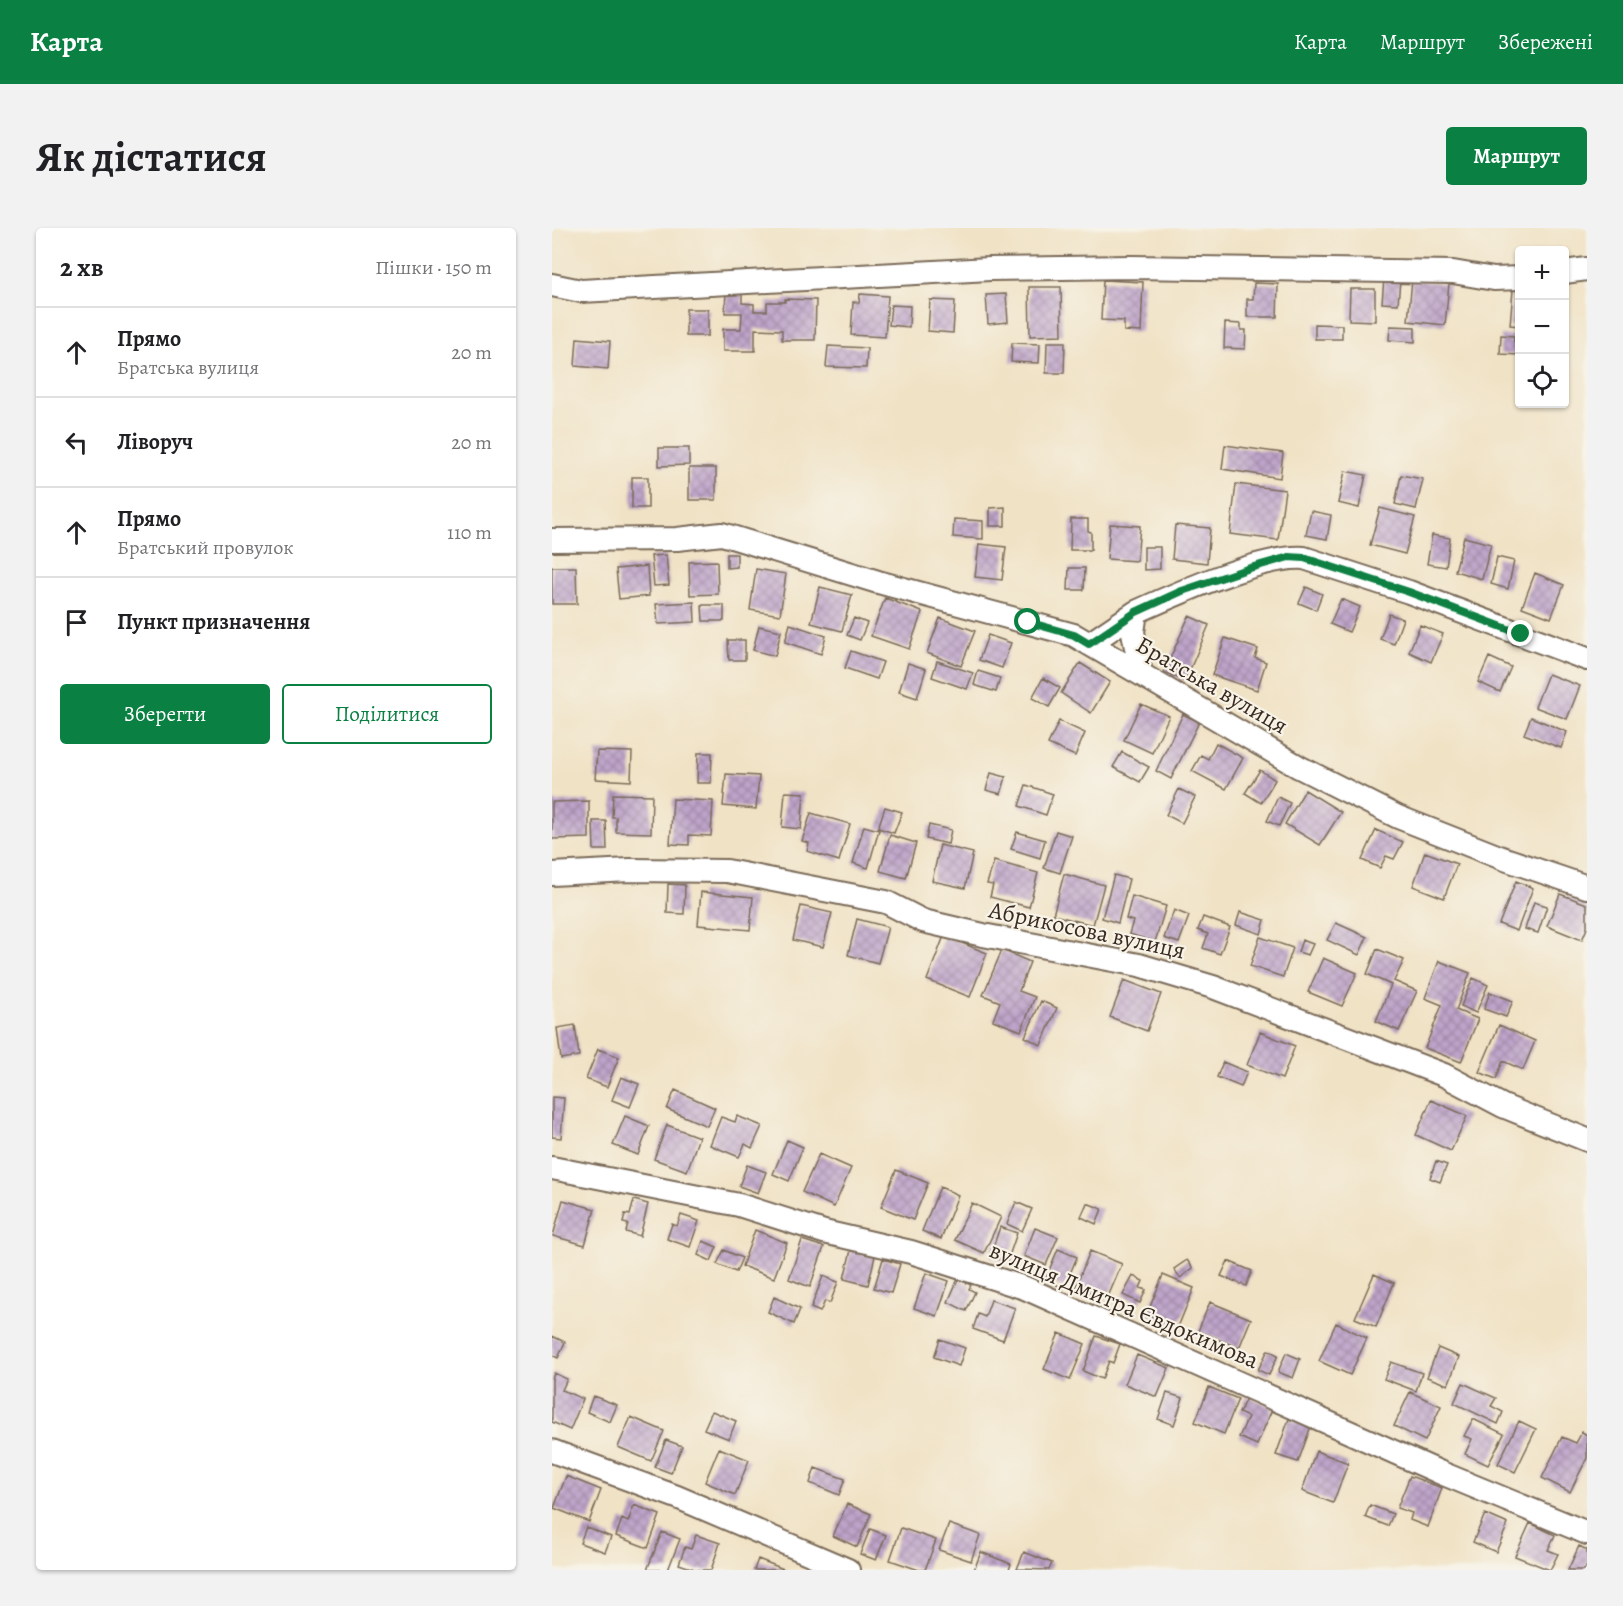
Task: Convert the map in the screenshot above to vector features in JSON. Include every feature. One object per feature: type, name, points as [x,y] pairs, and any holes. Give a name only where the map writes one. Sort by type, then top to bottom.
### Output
[{"type":"street","points":[[552,285],[581,291],[990,269],[1131,267],[1453,272],[1494,279],[1515,278]]},
{"type":"street","points":[[1569,271],[1587,269]]},
{"type":"street","name":"Братська вулиця","points":[[552,540],[677,539],[722,534],[878,582],[1074,635],[1299,767],[1398,817],[1502,858],[1587,887]]},
{"type":"street","points":[[1089,644],[1136,612],[1182,591],[1289,557],[1409,592],[1587,659]]},
{"type":"street","points":[[1136,612],[1133,632],[1141,674]]},
{"type":"street","name":"Абрикосова вулиця","points":[[552,874],[630,870],[728,871],[886,902],[923,921],[983,935],[1139,965],[1213,987],[1444,1075],[1503,1106],[1587,1140]]},
{"type":"street","name":"вулиця Дмитра Євдокимова","points":[[552,1168],[738,1205],[824,1232],[911,1252],[1025,1288],[1439,1472],[1587,1533]]},
{"type":"street","points":[[552,1451],[677,1497],[848,1570]]},
{"type":"building","points":[[1384,278],[1400,280],[1398,304],[1382,303]]},
{"type":"building","points":[[1103,280],[1143,282],[1141,332],[1124,331],[1124,321],[1101,320]]},
{"type":"building","points":[[1412,280],[1449,284],[1445,325],[1408,321]]},
{"type":"building","points":[[1254,283],[1278,284],[1277,317],[1247,317],[1247,299],[1253,299]]},
{"type":"building","points":[[1029,287],[1061,287],[1062,335],[1030,336]]},
{"type":"building","points":[[1350,289],[1375,289],[1375,321],[1349,320]]},
{"type":"building","points":[[1513,290],[1515,290],[1515,326],[1510,325]]},
{"type":"building","points":[[726,291],[742,291],[742,303],[754,304],[754,311],[767,311],[767,302],[785,302],[785,299],[816,300],[815,340],[782,340],[782,330],[755,329],[755,351],[723,351],[723,329],[741,329],[742,313],[725,313]]},
{"type":"building","points":[[860,294],[888,296],[885,337],[851,335],[853,302],[859,303]]},
{"type":"building","points":[[1006,294],[1008,322],[988,324],[986,295]]},
{"type":"building","points":[[930,300],[955,301],[953,333],[928,331]]},
{"type":"building","points":[[891,305],[910,306],[909,327],[889,325]]},
{"type":"building","points":[[686,309],[708,309],[708,336],[686,336]]},
{"type":"building","points":[[1225,323],[1241,324],[1241,330],[1246,330],[1245,349],[1224,348]]},
{"type":"building","points":[[1315,324],[1342,325],[1342,339],[1315,339]]},
{"type":"building","points":[[1390,326],[1415,327],[1415,342],[1389,340]]},
{"type":"building","points":[[1501,335],[1514,336],[1515,355],[1500,354]]},
{"type":"building","points":[[577,338],[610,341],[608,369],[575,366]]},
{"type":"building","points":[[1047,342],[1065,342],[1064,373],[1046,373]]},
{"type":"building","points":[[1012,343],[1040,344],[1039,363],[1011,362]]},
{"type":"building","points":[[828,346],[867,348],[866,368],[826,367]]},
{"type":"building","points":[[1225,445],[1283,453],[1280,478],[1222,469]]},
{"type":"building","points":[[659,448],[689,448],[689,465],[659,466]]},
{"type":"building","points":[[689,468],[716,468],[716,500],[689,500]]},
{"type":"building","points":[[1345,471],[1366,475],[1359,508],[1338,503]]},
{"type":"building","points":[[1401,475],[1423,479],[1416,509],[1395,504]]},
{"type":"building","points":[[632,477],[648,477],[648,508],[632,508]]},
{"type":"building","points":[[1236,484],[1285,490],[1278,540],[1230,534]]},
{"type":"building","points":[[1005,507],[1005,526],[990,526],[990,508]]},
{"type":"building","points":[[1380,508],[1415,517],[1405,554],[1370,545]]},
{"type":"building","points":[[1311,511],[1331,515],[1327,539],[1306,535]]},
{"type":"building","points":[[954,519],[983,521],[983,539],[953,537]]},
{"type":"building","points":[[1071,519],[1088,519],[1091,550],[1070,550]]},
{"type":"building","points":[[1110,524],[1140,526],[1137,561],[1107,559]]},
{"type":"building","points":[[1175,525],[1210,528],[1207,563],[1172,559]]},
{"type":"building","points":[[1432,535],[1450,538],[1446,567],[1427,564]]},
{"type":"building","points":[[1464,537],[1491,544],[1482,579],[1455,571]]},
{"type":"building","points":[[979,544],[1006,547],[1002,580],[975,577]]},
{"type":"building","points":[[1144,547],[1160,547],[1160,569],[1144,570]]},
{"type":"building","points":[[727,554],[737,554],[737,567],[727,568]]},
{"type":"building","points":[[666,555],[669,585],[654,586],[651,556]]},
{"type":"building","points":[[1497,557],[1514,561],[1508,589],[1491,584]]},
{"type":"building","points":[[717,561],[718,594],[690,595],[689,562]]},
{"type":"building","points":[[647,566],[649,596],[619,599],[616,569]]},
{"type":"building","points":[[552,567],[576,567],[577,604],[552,604]]},
{"type":"building","points":[[1069,568],[1085,568],[1084,590],[1068,590]]},
{"type":"building","points":[[756,569],[786,574],[780,615],[750,610]]},
{"type":"building","points":[[1535,573],[1564,585],[1551,618],[1522,607]]},
{"type":"building","points":[[820,587],[852,595],[842,631],[811,623]]},
{"type":"building","points":[[1306,587],[1322,594],[1316,610],[1299,603]]},
{"type":"building","points":[[885,598],[922,612],[909,649],[871,636]]},
{"type":"building","points":[[1341,599],[1360,607],[1349,632],[1330,624]]},
{"type":"building","points":[[694,602],[695,622],[658,624],[656,604]]},
{"type":"building","points":[[702,605],[724,605],[724,621],[703,621]]},
{"type":"building","points":[[1389,614],[1403,619],[1394,644],[1380,639]]},
{"type":"building","points":[[1189,616],[1209,625],[1185,681],[1164,672]]},
{"type":"building","points":[[854,618],[867,623],[860,640],[847,635]]},
{"type":"building","points":[[940,618],[975,631],[961,666],[927,653]]},
{"type":"building","points":[[790,624],[826,636],[821,654],[785,642]]},
{"type":"building","points":[[1420,625],[1443,634],[1431,662],[1409,652]]},
{"type":"building","points":[[759,626],[781,631],[775,656],[753,650]]},
{"type":"building","points":[[988,635],[1011,643],[1002,668],[979,660]]},
{"type":"building","points":[[1225,638],[1258,649],[1255,658],[1266,662],[1257,690],[1212,675]]},
{"type":"building","points":[[728,640],[745,640],[745,660],[729,660]]},
{"type":"building","points":[[851,651],[883,662],[877,679],[845,668]]},
{"type":"building","points":[[1489,657],[1511,667],[1500,692],[1478,682]]},
{"type":"building","points":[[937,661],[973,673],[967,689],[932,677]]},
{"type":"building","points":[[908,663],[926,669],[917,698],[899,692]]},
{"type":"building","points":[[1080,663],[1110,682],[1091,713],[1061,693]]},
{"type":"building","points":[[978,671],[1000,678],[996,692],[974,685]]},
{"type":"building","points":[[1548,674],[1580,686],[1567,719],[1535,707]]},
{"type":"building","points":[[1043,678],[1060,688],[1049,707],[1032,698]]},
{"type":"building","points":[[1141,704],[1169,716],[1152,753],[1124,740]]},
{"type":"building","points":[[1183,714],[1199,722],[1171,779],[1156,771]]},
{"type":"building","points":[[1531,717],[1567,732],[1561,748],[1524,734]]},
{"type":"building","points":[[1059,721],[1085,733],[1075,756],[1048,744]]},
{"type":"building","points":[[1216,743],[1243,758],[1226,789],[1192,771],[1201,755],[1208,759]]},
{"type":"building","points":[[597,751],[632,752],[631,781],[595,779]]},
{"type":"building","points":[[1122,752],[1149,767],[1140,782],[1113,767]]},
{"type":"building","points":[[698,753],[712,753],[711,783],[697,783]]},
{"type":"building","points":[[1260,770],[1275,780],[1261,803],[1245,793]]},
{"type":"building","points":[[991,773],[1006,777],[1001,794],[986,790]]},
{"type":"building","points":[[726,774],[759,776],[756,809],[723,806]]},
{"type":"building","points":[[1026,785],[1053,794],[1046,815],[1019,806]]},
{"type":"building","points":[[1179,789],[1195,797],[1182,823],[1166,815]]},
{"type":"building","points":[[1305,790],[1341,812],[1320,845],[1285,824]]},
{"type":"building","points":[[785,792],[804,793],[801,829],[782,827]]},
{"type":"building","points":[[613,794],[652,795],[651,833],[616,832],[616,817],[612,817]]},
{"type":"building","points":[[1278,797],[1290,803],[1279,826],[1267,821]]},
{"type":"building","points":[[673,799],[713,801],[711,836],[689,835],[689,845],[670,844]]},
{"type":"building","points":[[589,801],[589,838],[552,839],[552,802]]},
{"type":"building","points":[[885,807],[902,812],[894,833],[878,828]]},
{"type":"building","points":[[811,813],[850,824],[839,861],[807,851],[809,843],[802,841]]},
{"type":"building","points":[[593,821],[606,821],[607,850],[594,850]]},
{"type":"building","points":[[929,825],[951,830],[948,844],[926,839]]},
{"type":"building","points":[[864,826],[879,830],[868,868],[853,863]]},
{"type":"building","points":[[1376,830],[1403,842],[1394,859],[1386,856],[1380,868],[1362,860]]},
{"type":"building","points":[[1056,831],[1072,836],[1060,873],[1044,868]]},
{"type":"building","points":[[1017,832],[1045,840],[1040,858],[1011,849]]},
{"type":"building","points":[[890,835],[916,843],[906,878],[880,871]]},
{"type":"building","points":[[940,845],[973,853],[965,888],[932,881]]},
{"type":"building","points":[[1425,852],[1457,864],[1444,898],[1413,886]]},
{"type":"building","points":[[994,861],[1038,873],[1029,907],[990,897],[993,885],[987,884]]},
{"type":"building","points":[[1064,874],[1104,885],[1093,925],[1053,915]]},
{"type":"building","points":[[1114,875],[1129,879],[1118,923],[1102,918]]},
{"type":"building","points":[[1516,881],[1533,888],[1517,931],[1499,924]]},
{"type":"building","points":[[668,884],[685,885],[684,914],[667,913]]},
{"type":"building","points":[[701,892],[753,897],[750,930],[698,925]]},
{"type":"building","points":[[1560,894],[1587,904],[1587,928],[1582,940],[1547,926]]},
{"type":"building","points":[[1132,896],[1166,906],[1155,942],[1129,934],[1133,921],[1126,919]]},
{"type":"building","points":[[1534,902],[1547,906],[1538,933],[1525,929]]},
{"type":"building","points":[[801,906],[832,913],[823,947],[793,940]]},
{"type":"building","points":[[1174,910],[1189,916],[1179,943],[1164,938]]},
{"type":"building","points":[[1240,912],[1265,920],[1261,934],[1236,925]]},
{"type":"building","points":[[1203,917],[1230,927],[1220,954],[1203,948],[1208,934],[1198,930]]},
{"type":"building","points":[[857,919],[888,927],[878,963],[848,955]]},
{"type":"building","points":[[1336,923],[1367,937],[1359,955],[1327,940]]},
{"type":"building","points":[[944,936],[987,953],[970,997],[927,980]]},
{"type":"building","points":[[1260,937],[1293,948],[1283,977],[1250,966]]},
{"type":"building","points":[[1302,940],[1313,944],[1308,955],[1298,952]]},
{"type":"building","points":[[1377,949],[1404,960],[1394,981],[1417,991],[1399,1031],[1376,1021],[1391,985],[1367,974]]},
{"type":"building","points":[[1002,950],[1030,962],[1019,991],[1035,997],[1021,1031],[993,1020],[1000,1002],[983,995]]},
{"type":"building","points":[[1323,958],[1357,973],[1342,1006],[1308,992]]},
{"type":"building","points":[[1439,961],[1470,973],[1456,1010],[1478,1019],[1461,1062],[1425,1048],[1442,1005],[1425,998]]},
{"type":"building","points":[[1473,978],[1488,985],[1476,1013],[1461,1006]]},
{"type":"building","points":[[1124,980],[1161,994],[1147,1031],[1110,1017]]},
{"type":"building","points":[[1490,992],[1513,1001],[1506,1017],[1484,1009]]},
{"type":"building","points":[[1041,1001],[1057,1008],[1041,1045],[1025,1037]]},
{"type":"building","points":[[575,1025],[579,1056],[561,1059],[557,1028]]},
{"type":"building","points":[[1499,1025],[1535,1041],[1523,1070],[1503,1061],[1496,1079],[1479,1072]]},
{"type":"building","points":[[1260,1032],[1295,1046],[1282,1079],[1247,1065]]},
{"type":"building","points":[[598,1049],[619,1057],[607,1087],[586,1079]]},
{"type":"building","points":[[1223,1062],[1247,1072],[1241,1087],[1217,1077]]},
{"type":"building","points":[[621,1077],[639,1084],[630,1107],[612,1100]]},
{"type":"building","points":[[675,1090],[715,1108],[707,1126],[667,1109]]},
{"type":"building","points":[[552,1097],[564,1098],[561,1138],[552,1137]]},
{"type":"building","points":[[1431,1100],[1467,1116],[1451,1151],[1416,1135]]},
{"type":"building","points":[[625,1116],[649,1126],[638,1155],[613,1145]]},
{"type":"building","points":[[737,1116],[762,1126],[752,1148],[745,1144],[739,1157],[710,1145],[721,1117],[735,1122]]},
{"type":"building","points":[[667,1125],[699,1137],[687,1171],[654,1159]]},
{"type":"building","points":[[787,1140],[803,1147],[789,1181],[773,1174]]},
{"type":"building","points":[[819,1154],[851,1168],[834,1207],[802,1192]]},
{"type":"building","points":[[1436,1161],[1447,1165],[1440,1182],[1430,1178]]},
{"type":"building","points":[[747,1165],[766,1172],[758,1193],[739,1186]]},
{"type":"building","points":[[896,1170],[928,1183],[913,1220],[881,1207]]},
{"type":"building","points":[[940,1187],[958,1195],[941,1239],[922,1231]]},
{"type":"building","points":[[563,1200],[595,1209],[585,1245],[553,1236]]},
{"type":"building","points":[[634,1200],[648,1204],[640,1236],[626,1232],[628,1224],[623,1223],[625,1214],[630,1215]]},
{"type":"building","points":[[1016,1202],[1032,1209],[1022,1231],[1007,1224]]},
{"type":"building","points":[[972,1203],[1001,1217],[984,1253],[955,1240]]},
{"type":"building","points":[[1087,1203],[1102,1209],[1096,1224],[1081,1217]]},
{"type":"building","points":[[681,1215],[699,1221],[690,1247],[667,1239],[672,1224],[677,1226]]},
{"type":"building","points":[[1000,1227],[1017,1233],[1007,1262],[990,1256]]},
{"type":"building","points":[[1035,1228],[1058,1237],[1046,1265],[1024,1256]]},
{"type":"building","points":[[755,1230],[787,1243],[774,1278],[742,1266]]},
{"type":"building","points":[[802,1240],[824,1247],[810,1287],[789,1279]]},
{"type":"building","points":[[703,1241],[717,1247],[711,1261],[698,1255]]},
{"type":"building","points":[[1058,1249],[1077,1257],[1064,1288],[1045,1280]]},
{"type":"building","points":[[724,1250],[742,1258],[736,1272],[717,1264]]},
{"type":"building","points":[[851,1250],[875,1256],[868,1285],[844,1279]]},
{"type":"building","points":[[1090,1251],[1122,1264],[1107,1299],[1076,1286]]},
{"type":"building","points":[[883,1259],[900,1264],[891,1293],[874,1288]]},
{"type":"building","points":[[1187,1260],[1193,1268],[1180,1278],[1174,1269]]},
{"type":"building","points":[[1228,1261],[1252,1271],[1246,1286],[1221,1276]]},
{"type":"building","points":[[926,1273],[949,1281],[937,1316],[914,1308]]},
{"type":"building","points":[[1374,1274],[1394,1283],[1376,1327],[1355,1318]]},
{"type":"building","points":[[1163,1275],[1194,1288],[1178,1327],[1147,1314]]},
{"type":"building","points":[[823,1276],[838,1282],[830,1303],[825,1301],[820,1312],[811,1308]]},
{"type":"building","points":[[1133,1276],[1143,1281],[1140,1288],[1146,1290],[1140,1303],[1123,1295]]},
{"type":"building","points":[[958,1279],[971,1285],[969,1289],[975,1292],[966,1311],[948,1302]]},
{"type":"building","points":[[774,1297],[800,1309],[794,1324],[768,1312]]},
{"type":"building","points":[[991,1300],[1015,1308],[1003,1340],[973,1329],[978,1314],[985,1317]]},
{"type":"building","points":[[1210,1302],[1251,1319],[1239,1348],[1198,1331]]},
{"type":"building","points":[[1336,1323],[1367,1338],[1350,1375],[1319,1361]]},
{"type":"building","points":[[1059,1333],[1085,1344],[1070,1380],[1044,1369]]},
{"type":"building","points":[[552,1336],[565,1342],[558,1358],[552,1355]]},
{"type":"building","points":[[1096,1336],[1120,1344],[1113,1363],[1109,1361],[1102,1379],[1083,1371]]},
{"type":"building","points":[[940,1339],[965,1348],[959,1366],[934,1357]]},
{"type":"building","points":[[1438,1348],[1459,1357],[1448,1385],[1427,1377]]},
{"type":"building","points":[[1268,1350],[1278,1355],[1269,1375],[1258,1370]]},
{"type":"building","points":[[1286,1353],[1300,1359],[1293,1378],[1278,1372]]},
{"type":"building","points":[[1137,1355],[1169,1368],[1157,1397],[1125,1384]]},
{"type":"building","points":[[1391,1362],[1422,1373],[1416,1391],[1384,1379]]},
{"type":"building","points":[[554,1373],[567,1379],[562,1390],[583,1399],[570,1430],[552,1422]]},
{"type":"building","points":[[1463,1383],[1496,1398],[1491,1406],[1503,1412],[1498,1424],[1454,1403]]},
{"type":"building","points":[[1209,1387],[1238,1399],[1224,1434],[1195,1422]]},
{"type":"building","points":[[1410,1392],[1441,1406],[1425,1441],[1394,1426]]},
{"type":"building","points":[[1167,1393],[1183,1398],[1174,1425],[1158,1419]]},
{"type":"building","points":[[593,1396],[617,1405],[610,1422],[587,1412]]},
{"type":"building","points":[[1247,1396],[1273,1407],[1257,1445],[1239,1437],[1248,1417],[1239,1413]]},
{"type":"building","points":[[712,1411],[736,1421],[729,1439],[704,1429]]},
{"type":"building","points":[[631,1417],[664,1431],[651,1461],[618,1447]]},
{"type":"building","points":[[1289,1419],[1311,1426],[1298,1462],[1276,1455]]},
{"type":"building","points":[[1473,1419],[1504,1434],[1488,1465],[1465,1454],[1472,1439],[1464,1436]]},
{"type":"building","points":[[1519,1421],[1536,1429],[1515,1472],[1498,1464]]},
{"type":"building","points":[[1582,1432],[1587,1435],[1587,1458],[1570,1492],[1542,1478],[1562,1437],[1576,1443]]},
{"type":"building","points":[[666,1440],[682,1446],[671,1473],[655,1467]]},
{"type":"building","points":[[719,1448],[749,1460],[735,1495],[705,1482]]},
{"type":"building","points":[[1316,1451],[1348,1463],[1333,1503],[1302,1491]]},
{"type":"building","points":[[815,1468],[845,1479],[839,1495],[810,1483]]},
{"type":"building","points":[[566,1476],[601,1490],[589,1522],[554,1508]]},
{"type":"building","points":[[1410,1476],[1442,1488],[1428,1527],[1410,1520],[1412,1513],[1397,1508]]},
{"type":"building","points":[[847,1504],[871,1514],[857,1547],[833,1536]]},
{"type":"building","points":[[634,1505],[660,1515],[648,1548],[616,1536],[622,1519],[628,1522]]},
{"type":"building","points":[[1370,1505],[1393,1514],[1388,1526],[1365,1517]]},
{"type":"building","points":[[1485,1514],[1508,1524],[1496,1552],[1473,1542]]},
{"type":"building","points":[[1530,1523],[1555,1535],[1548,1550],[1558,1554],[1550,1570],[1515,1556]]},
{"type":"building","points":[[949,1524],[980,1535],[971,1561],[939,1550]]},
{"type":"building","points":[[586,1527],[611,1537],[605,1552],[580,1543]]},
{"type":"building","points":[[901,1528],[936,1540],[925,1570],[890,1560]]},
{"type":"building","points":[[870,1529],[886,1535],[876,1560],[860,1554]]},
{"type":"building","points":[[662,1532],[680,1539],[668,1570],[647,1570]]},
{"type":"building","points":[[696,1535],[720,1543],[711,1570],[697,1570],[679,1564],[685,1547],[691,1549]]},
{"type":"building","points":[[1579,1546],[1587,1550],[1585,1570],[1568,1570]]},
{"type":"building","points":[[981,1552],[1011,1564],[1009,1570],[974,1570]]},
{"type":"building","points":[[1024,1552],[1052,1563],[1049,1570],[1017,1569]]},
{"type":"building","points":[[758,1559],[786,1570],[754,1570]]},
{"type":"route","points":[[1028,622],[1074,635],[1089,644],[1136,612],[1182,591],[1289,557],[1304,558],[1409,592],[1521,634]]}]
